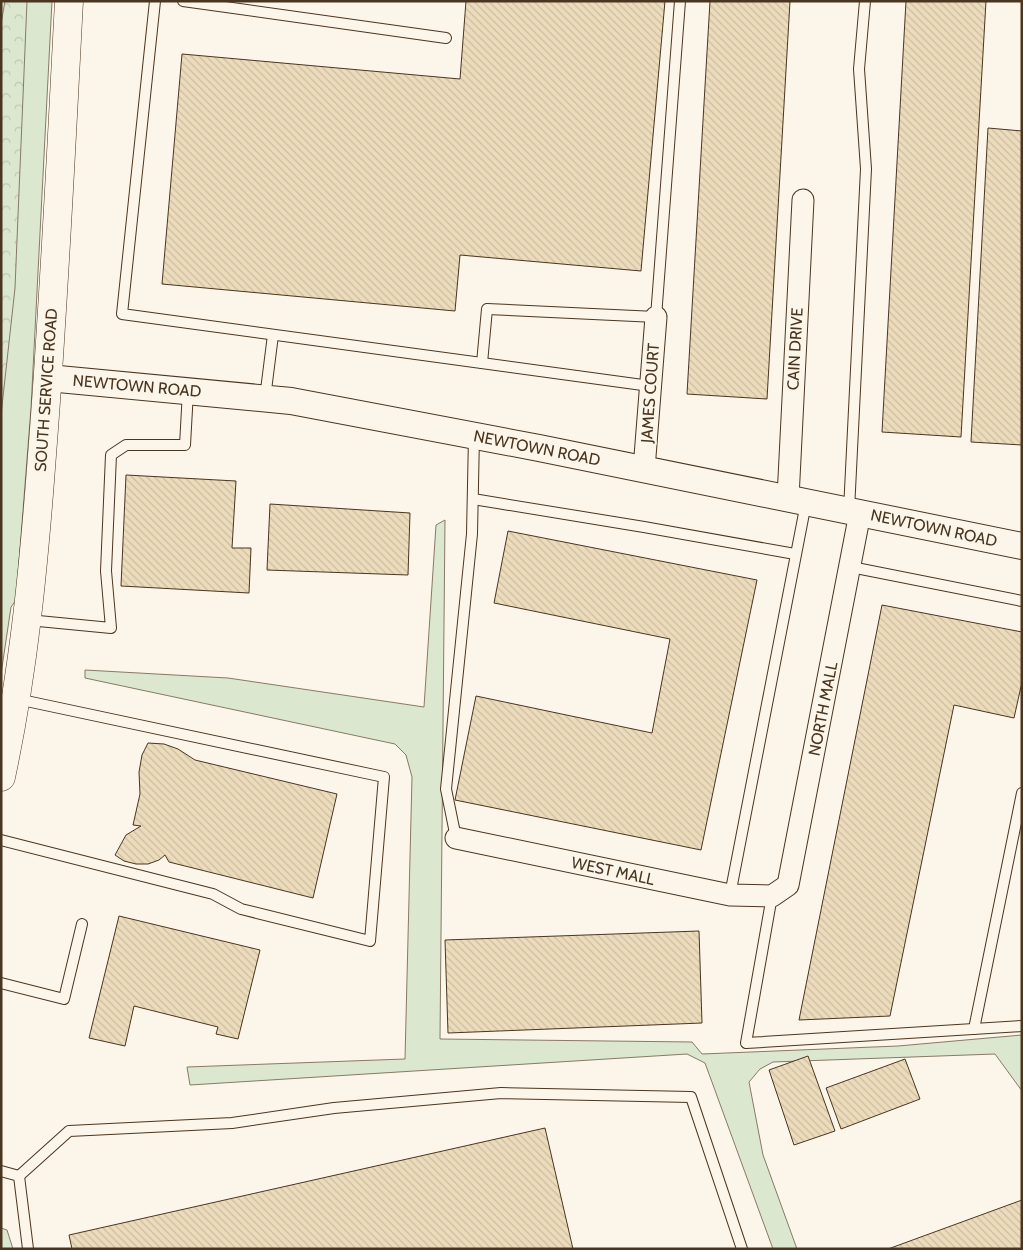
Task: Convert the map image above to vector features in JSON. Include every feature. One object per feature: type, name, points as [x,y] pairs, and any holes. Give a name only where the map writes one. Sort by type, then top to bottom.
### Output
[{"type":"main road","name":"SOUTH SERVICE ROAD","points":[[1,777],[16,699],[28,620],[48,378],[69,1]]},
{"type":"street","name":"CAIN DRIVE","points":[[797,500],[803,200]]},
{"type":"street","name":"JAMES COURT","points":[[644,469],[656,317]]},
{"type":"street","name":"NEWTOWN ROAD","points":[[48,378],[265,398],[474,435],[1022,546]]},
{"type":"street","name":"NORTH MALL","points":[[772,896],[788,885],[851,567],[855,512]]},
{"type":"street","name":"WEST MALL","points":[[456,838],[730,895],[772,896]]},
{"type":"lane","points":[[155,1],[122,314],[650,386]]},
{"type":"lane","points":[[183,1],[446,38]]},
{"type":"lane","points":[[482,363],[487,309],[656,317],[680,1]]},
{"type":"lane","points":[[855,512],[866,169],[859,69],[865,1]]},
{"type":"lane","points":[[265,398],[273,335]]},
{"type":"lane","points":[[28,620],[111,628],[106,571],[111,455],[126,445],[185,445],[188,390]]},
{"type":"lane","points":[[456,838],[446,790],[472,534],[474,435]]},
{"type":"lane","points":[[473,499],[795,554]]},
{"type":"lane","points":[[730,895],[795,554],[797,500]]},
{"type":"lane","points":[[851,567],[1022,602]]},
{"type":"lane","points":[[1,840],[213,894],[241,909],[370,941],[384,777],[16,699]]},
{"type":"lane","points":[[974,1029],[1022,793]]},
{"type":"lane","points":[[772,896],[746,1043],[1022,1026]]},
{"type":"lane","points":[[1,984],[64,999],[82,924]]},
{"type":"lane","points":[[19,1176],[69,1131],[232,1123],[334,1108],[501,1093],[691,1097],[742,1249]]},
{"type":"lane","points":[[1,1171],[19,1176]]},
{"type":"lane","points":[[19,1176],[28,1249]]},
{"type":"green space","points":[[1,1],[52,1],[31,408],[16,600],[11,607],[1,674]]},
{"type":"green space","points":[[5,1],[27,1],[15,288],[1,415],[1,24]]},
{"type":"green space","points":[[445,520],[440,1039],[692,1042],[702,1054],[898,1046],[1022,1035],[1022,1091],[995,1054],[773,1062],[760,1069],[749,1082],[763,1155],[797,1249],[773,1249],[705,1063],[687,1054],[190,1085],[187,1067],[405,1059],[412,777],[406,755],[395,744],[85,678],[85,670],[228,678],[424,707],[436,525]]},
{"type":"green space","points":[[1,1228],[7,1230],[13,1249],[1,1249]]},
{"type":"building","points":[[466,1],[665,1],[641,271],[460,255],[455,311],[162,284],[182,54],[460,79]]},
{"type":"building","points":[[710,1],[790,1],[767,399],[687,394]]},
{"type":"building","points":[[906,1],[986,1],[961,437],[882,432]]},
{"type":"building","points":[[988,128],[1022,131],[1022,445],[971,442]]},
{"type":"building","points":[[126,475],[236,481],[232,548],[251,548],[249,593],[121,586]]},
{"type":"building","points":[[270,504],[410,513],[408,575],[267,570]]},
{"type":"building","points":[[508,531],[757,580],[701,850],[455,800],[476,696],[652,733],[670,639],[494,603]]},
{"type":"building","points":[[882,605],[1022,632],[1022,682],[1014,718],[954,705],[890,1016],[799,1020]]},
{"type":"building","points":[[148,743],[164,744],[178,749],[195,760],[337,794],[313,898],[169,862],[165,855],[159,860],[148,864],[136,864],[124,861],[115,855],[126,835],[141,826],[133,825],[140,794],[139,772],[142,755]]},
{"type":"building","points":[[119,916],[260,950],[238,1039],[216,1034],[218,1027],[134,1006],[125,1046],[89,1038]]},
{"type":"building","points":[[699,931],[702,1023],[448,1033],[445,940]]},
{"type":"building","points":[[808,1056],[835,1131],[794,1145],[769,1070]]},
{"type":"building","points":[[905,1059],[920,1099],[841,1129],[826,1088]]},
{"type":"building","points":[[545,1128],[573,1249],[72,1249],[69,1235]]},
{"type":"building","points":[[1022,1200],[1022,1249],[888,1249]]}]
